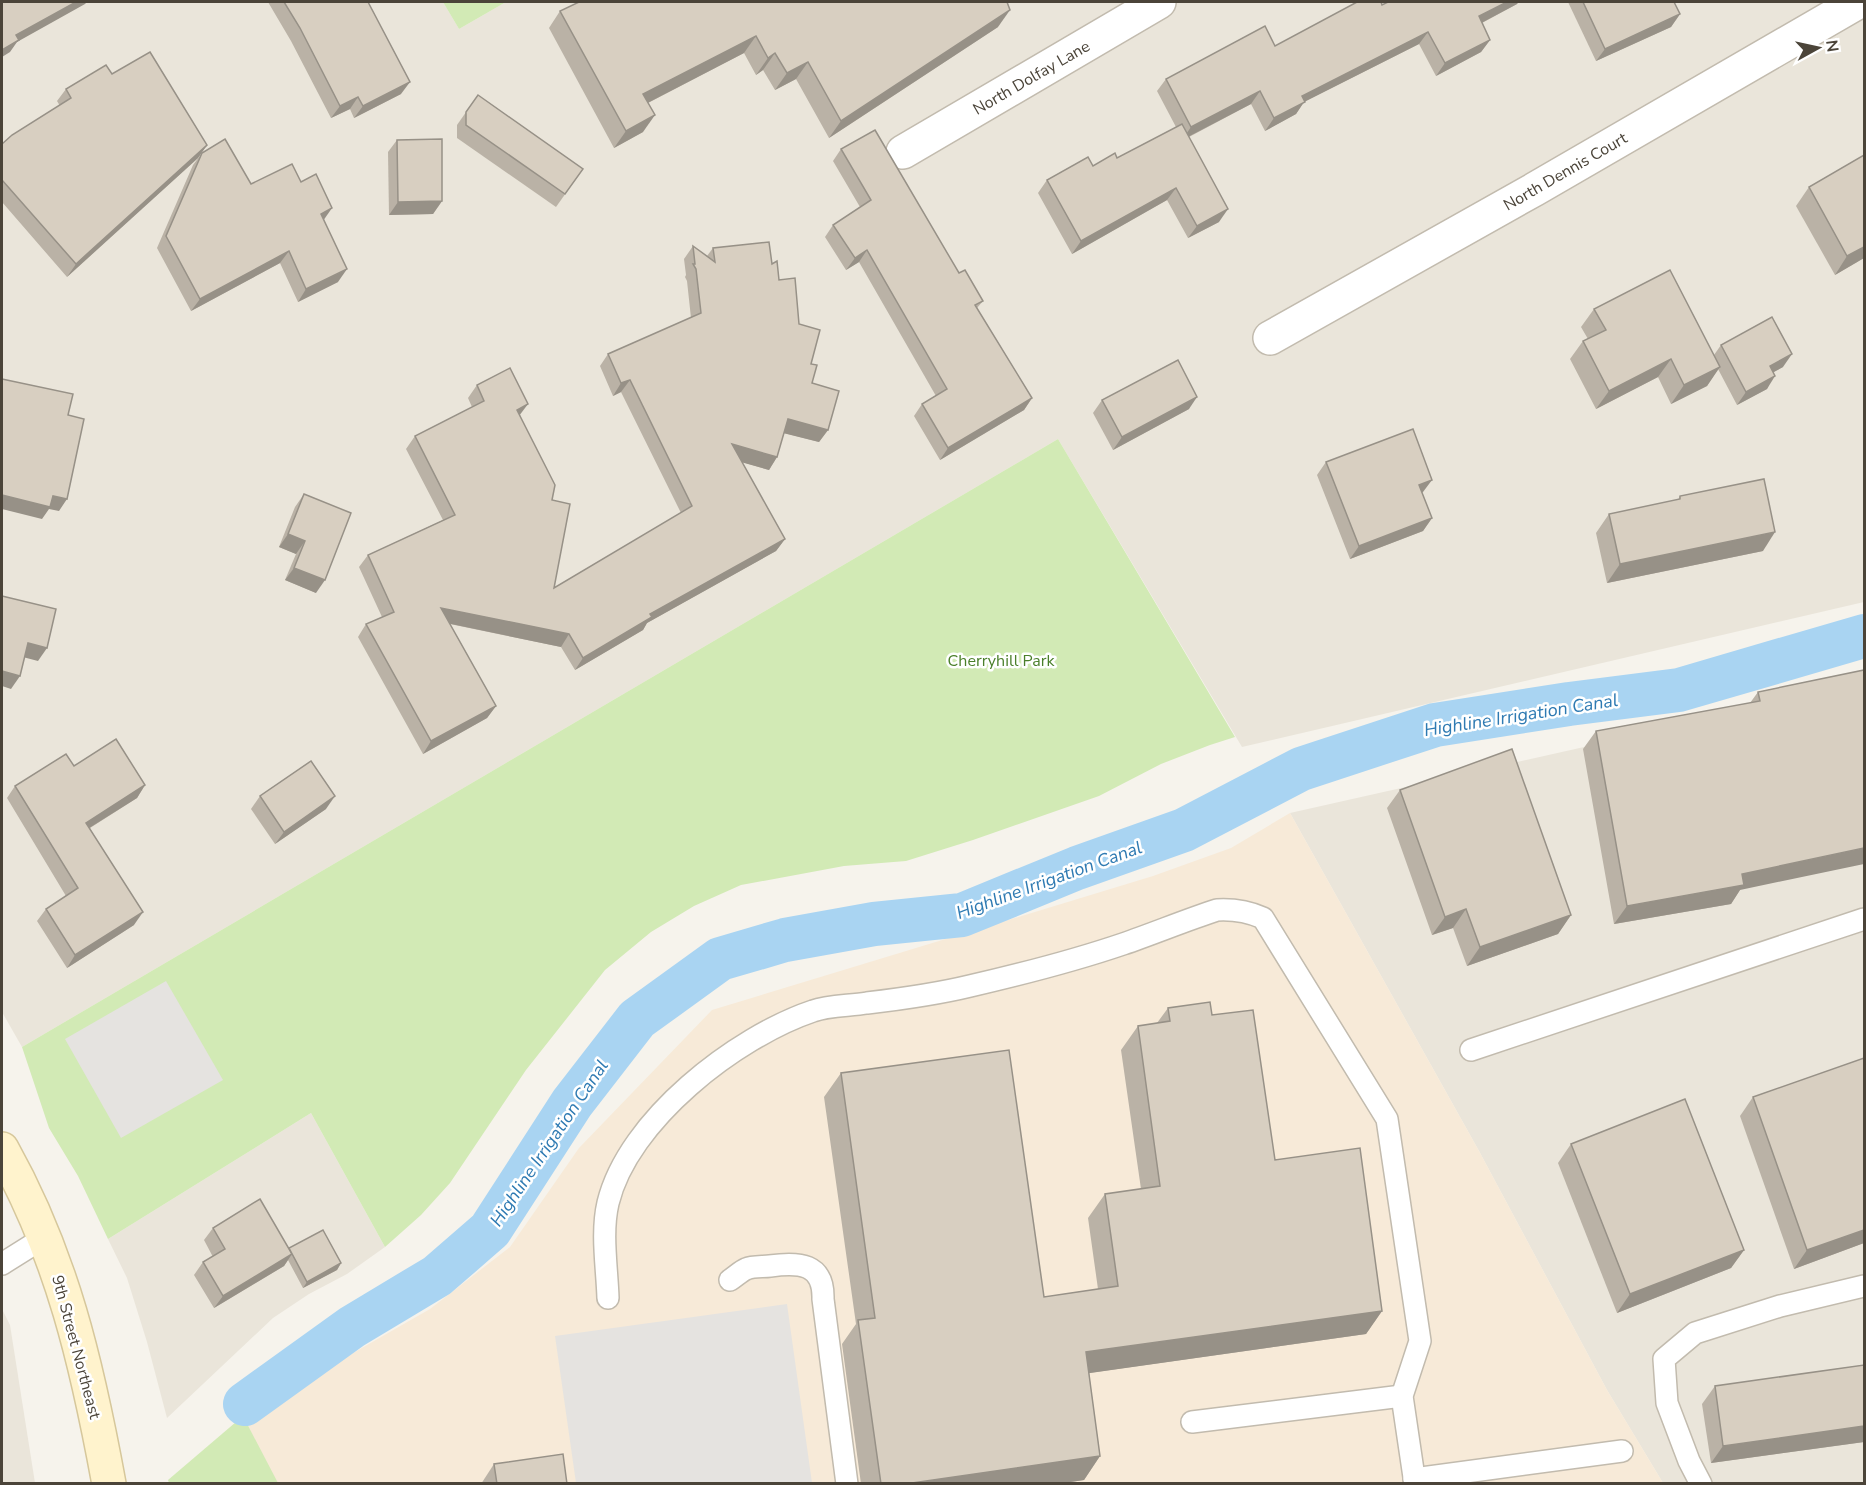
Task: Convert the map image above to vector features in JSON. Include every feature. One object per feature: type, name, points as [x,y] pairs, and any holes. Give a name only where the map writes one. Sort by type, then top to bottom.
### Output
[{"type":"main road","name":"9th Street Northeast","points":[[2,1149],[45,1237],[69,1305],[95,1407],[109,1484]]},
{"type":"street","name":"North Dolfay Lane","points":[[903,152],[1159,2]]},
{"type":"street","name":"North Dennis Court","points":[[1270,338],[1525,195],[1858,2]]},
{"type":"lane","points":[[608,1298],[605,1226],[613,1185],[622,1166],[636,1143],[679,1095],[736,1049],[774,1028],[815,1010],[889,1001],[986,982],[1044,968],[1113,947],[1217,910],[1249,911],[1263,918],[1387,1119],[1420,1341],[1402,1396],[1415,1481],[1622,1452]]},
{"type":"lane","points":[[1471,1050],[1864,919]]},
{"type":"lane","points":[[2,1264],[45,1237]]},
{"type":"lane","points":[[730,1280],[746,1269],[789,1263],[800,1263],[810,1268],[818,1276],[824,1287],[823,1299],[847,1484]]},
{"type":"lane","points":[[1701,1484],[1689,1461],[1667,1403],[1664,1359],[1695,1334],[1780,1306],[1864,1286]]},
{"type":"lane","points":[[1192,1422],[1402,1396]]},
{"type":"shaded area","points":[[2,2],[443,2],[459,29],[506,2],[1864,2],[1864,602],[1242,747],[1058,439],[22,1047],[2,1012]]},
{"type":"shaded area","points":[[1864,684],[1864,1483],[1663,1483],[1607,1390],[1479,1151],[1290,813]]},
{"type":"shaded area","points":[[1290,813],[1479,1151],[1607,1390],[1663,1483],[270,1484],[243,1416],[430,1309],[510,1247],[579,1148],[712,1010],[1153,876],[1231,848]]},
{"type":"shaded area","points":[[166,981],[223,1080],[121,1138],[65,1039]]},
{"type":"shaded area","points":[[311,1113],[385,1247],[347,1274],[309,1294],[273,1318],[167,1418],[127,1278],[108,1239]]},
{"type":"shaded area","points":[[787,1304],[812,1483],[576,1483],[555,1336]]},
{"type":"shaded area","points":[[2,1309],[10,1325],[35,1483],[2,1483]]},
{"type":"green space","points":[[443,2],[506,2],[459,29]]},
{"type":"green space","name":"Cherryhill Park","points":[[1058,439],[1235,737],[1161,764],[1099,796],[906,861],[844,866],[741,885],[694,906],[651,932],[605,970],[526,1070],[450,1183],[421,1215],[385,1247],[311,1113],[108,1239],[78,1176],[49,1128],[22,1047]]},
{"type":"green space","points":[[243,1416],[278,1483],[169,1483],[168,1480]]},
{"type":"building","points":[[2,2],[76,2],[16,35],[19,40],[2,50]]},
{"type":"building","points":[[284,2],[368,2],[410,82],[363,106],[358,97],[340,106]]},
{"type":"building","points":[[579,2],[1007,2],[1010,10],[841,121],[808,62],[787,73],[775,53],[768,58],[756,36],[643,94],[655,115],[626,131],[560,11]]},
{"type":"building","points":[[1357,2],[1381,2],[1382,5],[1388,2],[1507,2],[1479,16],[1490,40],[1445,63],[1428,32],[1302,96],[1305,102],[1274,118],[1260,91],[1191,127],[1166,79],[1265,26],[1275,46]]},
{"type":"building","points":[[1583,2],[1674,2],[1680,14],[1605,49]]},
{"type":"building","points":[[150,52],[207,145],[76,264],[2,180],[2,144],[12,135],[71,98],[66,89],[106,65],[112,74]]},
{"type":"building","points":[[478,95],[583,169],[565,194],[466,125],[466,112]]},
{"type":"building","points":[[1182,124],[1228,209],[1197,226],[1176,188],[1081,241],[1047,180],[1088,157],[1093,166],[1115,153],[1117,158]]},
{"type":"building","points":[[875,130],[959,273],[965,270],[983,301],[975,305],[1032,398],[948,448],[922,404],[947,389],[867,250],[855,258],[833,225],[871,200],[841,149]]},
{"type":"building","points":[[225,139],[251,184],[292,164],[301,182],[316,174],[332,208],[321,214],[347,269],[306,289],[289,251],[200,299],[166,236],[202,153]]},
{"type":"building","points":[[442,139],[442,201],[398,202],[397,140]]},
{"type":"building","points":[[1864,155],[1864,247],[1847,256],[1809,187]]},
{"type":"building","points":[[769,242],[772,264],[777,261],[779,280],[795,278],[799,324],[820,330],[811,364],[817,365],[812,383],[839,391],[828,430],[788,419],[777,457],[732,444],[785,539],[650,614],[652,617],[583,658],[569,634],[441,608],[496,706],[431,741],[366,624],[394,612],[368,555],[455,515],[415,436],[484,401],[477,385],[510,368],[528,404],[517,410],[555,485],[552,500],[570,504],[554,588],[692,506],[630,380],[621,383],[608,354],[701,313],[696,269],[693,264],[695,264],[693,246],[715,262],[713,248]]},
{"type":"building","points":[[1670,270],[1720,367],[1684,385],[1671,359],[1609,391],[1583,341],[1606,330],[1594,309]]},
{"type":"building","points":[[1772,317],[1792,354],[1770,366],[1775,376],[1746,392],[1721,345]]},
{"type":"building","points":[[1178,360],[1197,397],[1122,437],[1102,400]]},
{"type":"building","points":[[2,379],[73,394],[68,415],[84,419],[67,499],[53,496],[50,507],[2,495]]},
{"type":"building","points":[[1413,429],[1432,480],[1419,485],[1432,518],[1359,546],[1326,462]]},
{"type":"building","points":[[1764,479],[1775,532],[1620,564],[1609,514],[1680,499],[1680,496]]},
{"type":"building","points":[[304,494],[351,513],[325,580],[294,568],[305,541],[288,534]]},
{"type":"building","points":[[2,596],[56,609],[47,648],[28,643],[20,676],[2,671]]},
{"type":"building","points":[[1864,670],[1864,848],[1742,874],[1744,885],[1627,906],[1596,731],[1760,701],[1758,692]]},
{"type":"building","points":[[116,739],[145,785],[86,823],[143,912],[75,955],[46,909],[78,888],[15,786],[66,754],[74,766]]},
{"type":"building","points":[[1512,749],[1571,915],[1480,947],[1466,909],[1445,917],[1400,790]]},
{"type":"building","points":[[311,761],[335,796],[284,832],[260,796]]},
{"type":"building","points":[[1210,1002],[1212,1015],[1253,1010],[1275,1160],[1360,1148],[1382,1311],[1086,1352],[1100,1456],[905,1484],[881,1484],[858,1320],[875,1318],[841,1073],[1009,1050],[1044,1297],[1118,1286],[1105,1194],[1160,1186],[1138,1026],[1170,1021],[1168,1008]]},
{"type":"building","points":[[1864,1058],[1864,1230],[1807,1250],[1753,1097]]},
{"type":"building","points":[[1685,1099],[1744,1250],[1630,1294],[1571,1144]]},
{"type":"building","points":[[260,1199],[292,1254],[223,1296],[203,1262],[225,1249],[213,1228]]},
{"type":"building","points":[[323,1230],[341,1263],[307,1282],[289,1248]]},
{"type":"building","points":[[1864,1365],[1864,1426],[1723,1446],[1715,1386]]},
{"type":"building","points":[[563,1454],[567,1484],[497,1484],[494,1464]]},
{"type":"waterway","name":"Highline Irrigation Canal","points":[[245,1404],[352,1327],[437,1276],[490,1230],[572,1103],[637,1019],[720,959],[785,940],[874,924],[962,915],[1077,868],[1184,830],[1301,769],[1435,725],[1679,690],[1864,636]]}]
